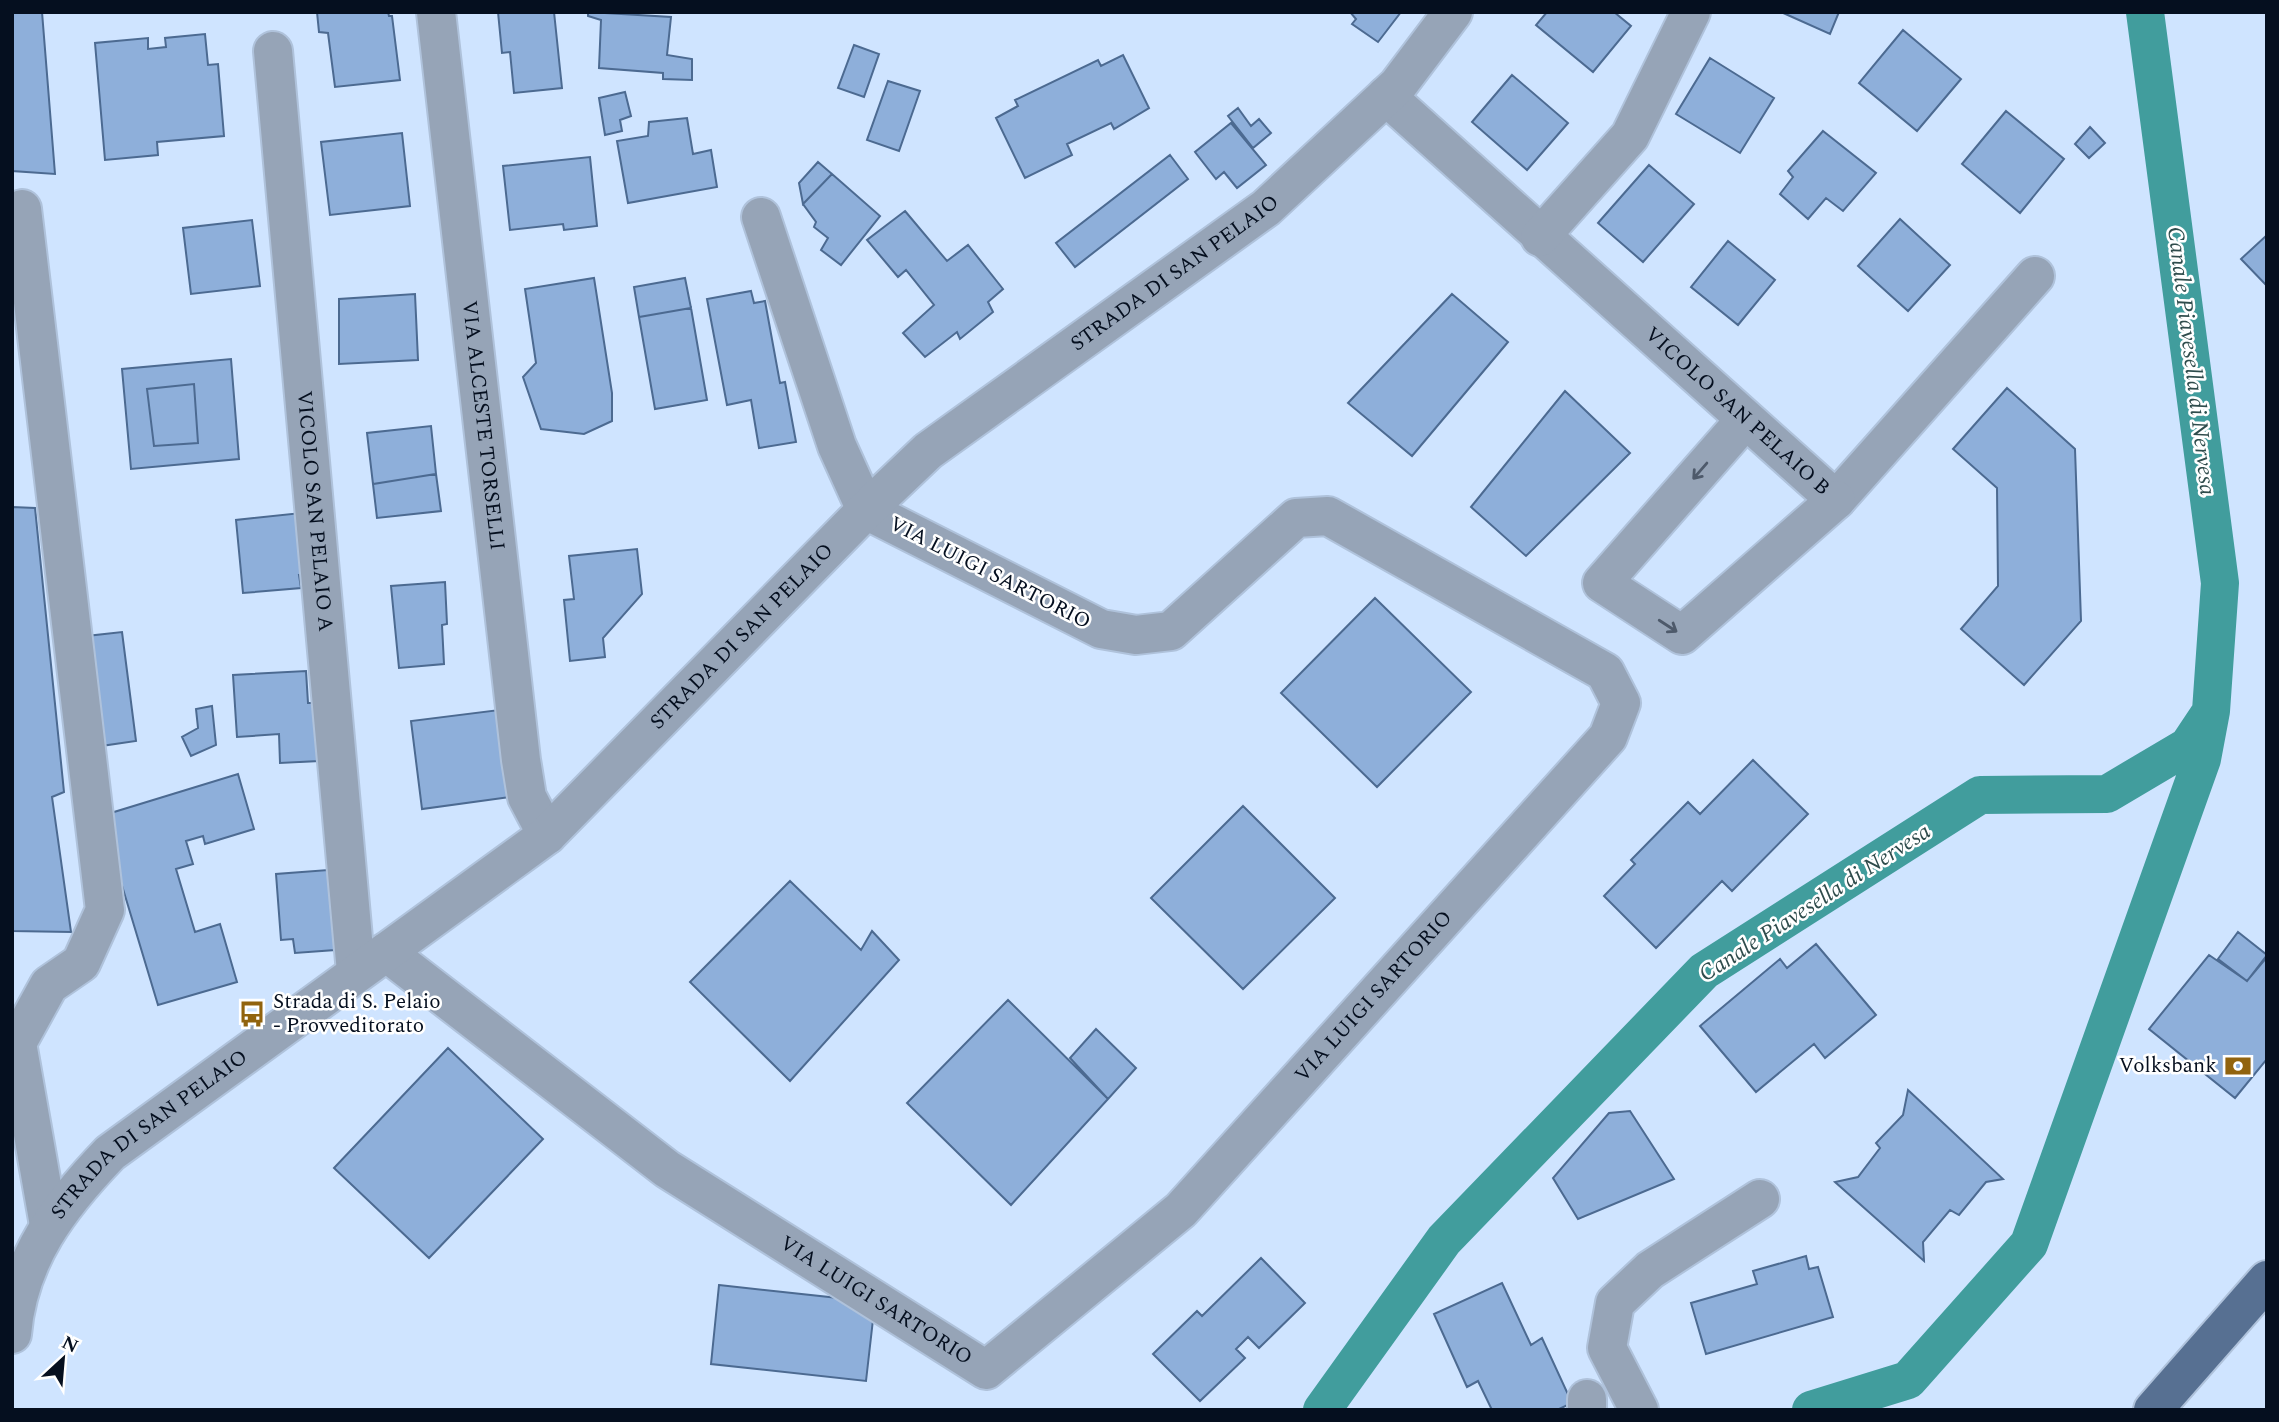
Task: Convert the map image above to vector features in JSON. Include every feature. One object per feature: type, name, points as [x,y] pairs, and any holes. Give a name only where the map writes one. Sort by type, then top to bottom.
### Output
[{"type":"main road","points":[[2153,1410],[2267,1280]]},
{"type":"street","name":"VIA ALCESTE TORSELLI","points":[[436,12],[521,760],[527,797],[547,835]]},
{"type":"street","name":"STRADA DI SAN PELAIO","points":[[12,1334],[31,1246],[72,1192],[110,1153],[547,835],[866,510],[928,451],[1266,208],[1385,96],[1426,51],[1453,12]]},
{"type":"street","points":[[1540,237],[1630,136],[1691,12]]},
{"type":"street","name":"VICOLO SAN PELAIO A","points":[[273,51],[371,962]]},
{"type":"street","name":"VICOLO SAN PELAIO B","points":[[1385,96],[1836,500],[2035,276]]},
{"type":"street","points":[[22,208],[104,910],[81,963],[49,985],[17,1043],[31,1246]]},
{"type":"street","points":[[761,217],[837,446],[866,510]]},
{"type":"street","points":[[1745,420],[1602,583],[1682,635],[1836,500]]},
{"type":"street","name":"VIA LUIGI SARTORIO","points":[[371,962],[667,1169],[986,1370],[1181,1210],[1608,737],[1621,703],[1605,672],[1328,516],[1296,518],[1171,631],[1136,635],[1101,629],[866,510]]},
{"type":"street","points":[[1639,1410],[1607,1348],[1615,1303],[1650,1270],[1760,1199]]},
{"type":"building","points":[[12,12],[42,12],[55,174],[12,171]]},
{"type":"building","points":[[317,12],[388,12],[389,16],[392,16],[400,80],[335,87],[328,33],[319,32]]},
{"type":"building","points":[[498,12],[554,12],[562,88],[514,93],[510,52],[502,53]]},
{"type":"building","points":[[588,12],[671,17],[667,55],[692,59],[692,80],[663,79],[663,73],[599,68],[601,20],[588,16]]},
{"type":"building","points":[[1350,12],[1401,12],[1378,42],[1352,24],[1356,19]]},
{"type":"building","points":[[1547,12],[1614,12],[1631,26],[1593,72],[1536,25]]},
{"type":"building","points":[[1781,12],[1839,12],[1830,34]]},
{"type":"building","points":[[1903,30],[1961,79],[1917,131],[1859,83]]},
{"type":"building","points":[[205,34],[208,65],[218,64],[224,136],[157,142],[158,155],[105,160],[95,43],[148,38],[148,49],[166,47],[165,38]]},
{"type":"building","points":[[854,45],[879,54],[864,97],[838,88]]},
{"type":"building","points":[[1123,55],[1149,108],[1114,129],[1111,123],[1067,144],[1072,155],[1025,178],[996,118],[1018,106],[1015,100],[1098,60],[1101,66]]},
{"type":"building","points":[[1710,58],[1774,98],[1740,153],[1676,114]]},
{"type":"building","points":[[1512,75],[1568,123],[1527,170],[1472,122]]},
{"type":"building","points":[[888,81],[920,91],[899,151],[867,140]]},
{"type":"building","points":[[625,92],[631,116],[620,120],[622,131],[605,135],[599,98]]},
{"type":"building","points":[[1238,108],[1251,126],[1259,119],[1271,133],[1253,148],[1228,116]]},
{"type":"building","points":[[2006,111],[2064,159],[2020,213],[1962,164]]},
{"type":"building","points":[[687,118],[693,154],[711,150],[717,187],[628,203],[617,141],[648,136],[649,122]]},
{"type":"building","points":[[1231,123],[1266,165],[1237,188],[1224,172],[1216,179],[1195,152]]},
{"type":"building","points":[[2090,127],[2105,143],[2089,158],[2075,144]]},
{"type":"building","points":[[1823,131],[1876,173],[1843,211],[1826,198],[1808,219],[1780,194],[1793,177],[1788,171]]},
{"type":"building","points":[[402,133],[410,206],[330,215],[321,142]]},
{"type":"building","points":[[1170,155],[1188,179],[1075,267],[1056,243]]},
{"type":"building","points":[[590,157],[597,226],[564,230],[563,224],[510,230],[503,166]]},
{"type":"building","points":[[818,162],[832,174],[803,204],[799,183]]},
{"type":"building","points":[[1649,165],[1694,204],[1643,262],[1598,223]]},
{"type":"building","points":[[832,174],[880,216],[841,265],[821,250],[828,238],[814,227],[816,222],[803,204]]},
{"type":"building","points":[[905,211],[947,261],[968,245],[1003,289],[988,302],[993,312],[960,339],[957,332],[925,357],[903,333],[934,305],[906,270],[898,277],[867,240]]},
{"type":"building","points":[[1900,219],[1950,265],[1908,311],[1858,266]]},
{"type":"building","points":[[252,220],[260,286],[191,294],[183,228]]},
{"type":"building","points":[[2267,235],[2267,286],[2241,259]]},
{"type":"building","points":[[1728,241],[1775,280],[1738,325],[1691,287]]},
{"type":"building","points":[[594,278],[612,393],[612,421],[584,434],[541,429],[523,377],[536,363],[525,289]]},
{"type":"building","points":[[685,278],[691,308],[639,317],[634,287]]},
{"type":"building","points":[[751,291],[754,303],[765,301],[780,383],[785,382],[796,442],[759,448],[751,400],[727,405],[707,299]]},
{"type":"building","points":[[415,294],[418,360],[339,364],[339,299]]},
{"type":"building","points":[[1452,294],[1508,342],[1412,456],[1348,403]]},
{"type":"building","points":[[691,308],[707,400],[655,409],[639,317]]},
{"type":"building","points":[[231,359],[239,459],[131,469],[122,369]],"holes":[[[194,384],[198,443],[154,446],[147,389]]]},
{"type":"building","points":[[194,384],[198,443],[154,446],[147,389]]},
{"type":"building","points":[[2007,388],[2075,449],[2081,621],[2024,685],[1961,629],[1998,586],[1997,488],[1953,449]]},
{"type":"building","points":[[1565,391],[1630,453],[1526,556],[1471,507]]},
{"type":"building","points":[[431,426],[436,474],[373,484],[367,433]]},
{"type":"building","points":[[436,474],[441,511],[377,518],[373,484]]},
{"type":"building","points":[[12,507],[35,508],[64,792],[52,797],[71,932],[12,931]]},
{"type":"building","points":[[301,513],[317,574],[299,575],[301,588],[243,593],[236,520]]},
{"type":"building","points":[[637,549],[642,594],[603,638],[605,657],[570,661],[564,600],[574,599],[569,556]]},
{"type":"building","points":[[445,582],[447,624],[442,625],[444,664],[399,668],[391,586]]},
{"type":"building","points":[[1375,598],[1471,692],[1377,787],[1281,693]]},
{"type":"building","points":[[122,632],[136,741],[101,746],[87,636]]},
{"type":"building","points":[[306,671],[308,703],[315,703],[319,761],[280,763],[279,734],[237,737],[233,675]]},
{"type":"building","points":[[212,706],[216,745],[191,756],[182,737],[198,728],[196,709]]},
{"type":"building","points":[[499,710],[510,797],[422,809],[411,721]]},
{"type":"building","points":[[1753,760],[1808,814],[1732,891],[1722,881],[1656,948],[1604,896],[1635,864],[1631,860],[1688,802],[1700,814]]},
{"type":"building","points":[[238,774],[254,829],[205,844],[203,836],[186,841],[193,864],[176,869],[195,932],[220,924],[237,982],[158,1005],[101,816]]},
{"type":"building","points":[[1243,806],[1335,898],[1243,989],[1151,898]]},
{"type":"building","points":[[328,870],[335,950],[295,953],[293,939],[281,940],[276,874]]},
{"type":"building","points":[[790,881],[861,950],[872,931],[899,960],[790,1081],[690,982]]},
{"type":"building","points":[[2238,932],[2267,955],[2247,981],[2218,959]]},
{"type":"building","points":[[1816,944],[1876,1015],[1825,1058],[1814,1044],[1756,1092],[1700,1026],[1780,959],[1787,968]]},
{"type":"building","points":[[2209,955],[2247,981],[2267,957],[2267,1059],[2235,1098],[2149,1029]]},
{"type":"building","points":[[1008,1000],[1108,1099],[1011,1205],[907,1103]]},
{"type":"building","points":[[1096,1029],[1136,1068],[1108,1099],[1070,1058]]},
{"type":"building","points":[[448,1048],[543,1139],[429,1258],[334,1168]]},
{"type":"building","points":[[1908,1090],[2003,1179],[1986,1182],[1959,1215],[1950,1210],[1923,1242],[1924,1261],[1835,1182],[1858,1177],[1880,1148],[1876,1143],[1903,1115]]},
{"type":"building","points":[[1630,1111],[1674,1179],[1578,1219],[1553,1178],[1609,1113]]},
{"type":"building","points":[[1806,1256],[1809,1269],[1818,1267],[1833,1317],[1706,1354],[1691,1303],[1757,1284],[1753,1271]]},
{"type":"building","points":[[1261,1258],[1305,1303],[1259,1348],[1248,1337],[1236,1349],[1245,1358],[1200,1401],[1153,1354],[1197,1311],[1202,1316]]},
{"type":"building","points":[[1502,1283],[1531,1345],[1542,1338],[1572,1403],[1557,1410],[1492,1410],[1478,1381],[1467,1387],[1434,1314]]},
{"type":"building","points":[[719,1285],[875,1302],[866,1381],[711,1364]]},
{"type":"waterway","name":"Canale Piavesella di Nervesa","points":[[1811,1410],[1908,1380],[2029,1244],[2202,759],[2211,711],[2220,583],[2145,12]]},
{"type":"waterway","name":"Canale Piavesella di Nervesa","points":[[1322,1410],[1444,1240],[1704,971],[1980,795],[2107,794],[2188,746],[2208,716]]},
{"type":"place","name":"Strada di S. Pelaio - Provveditorato","points":[[252,1014]]},
{"type":"place","name":"Volksbank","points":[[2238,1066]]}]
